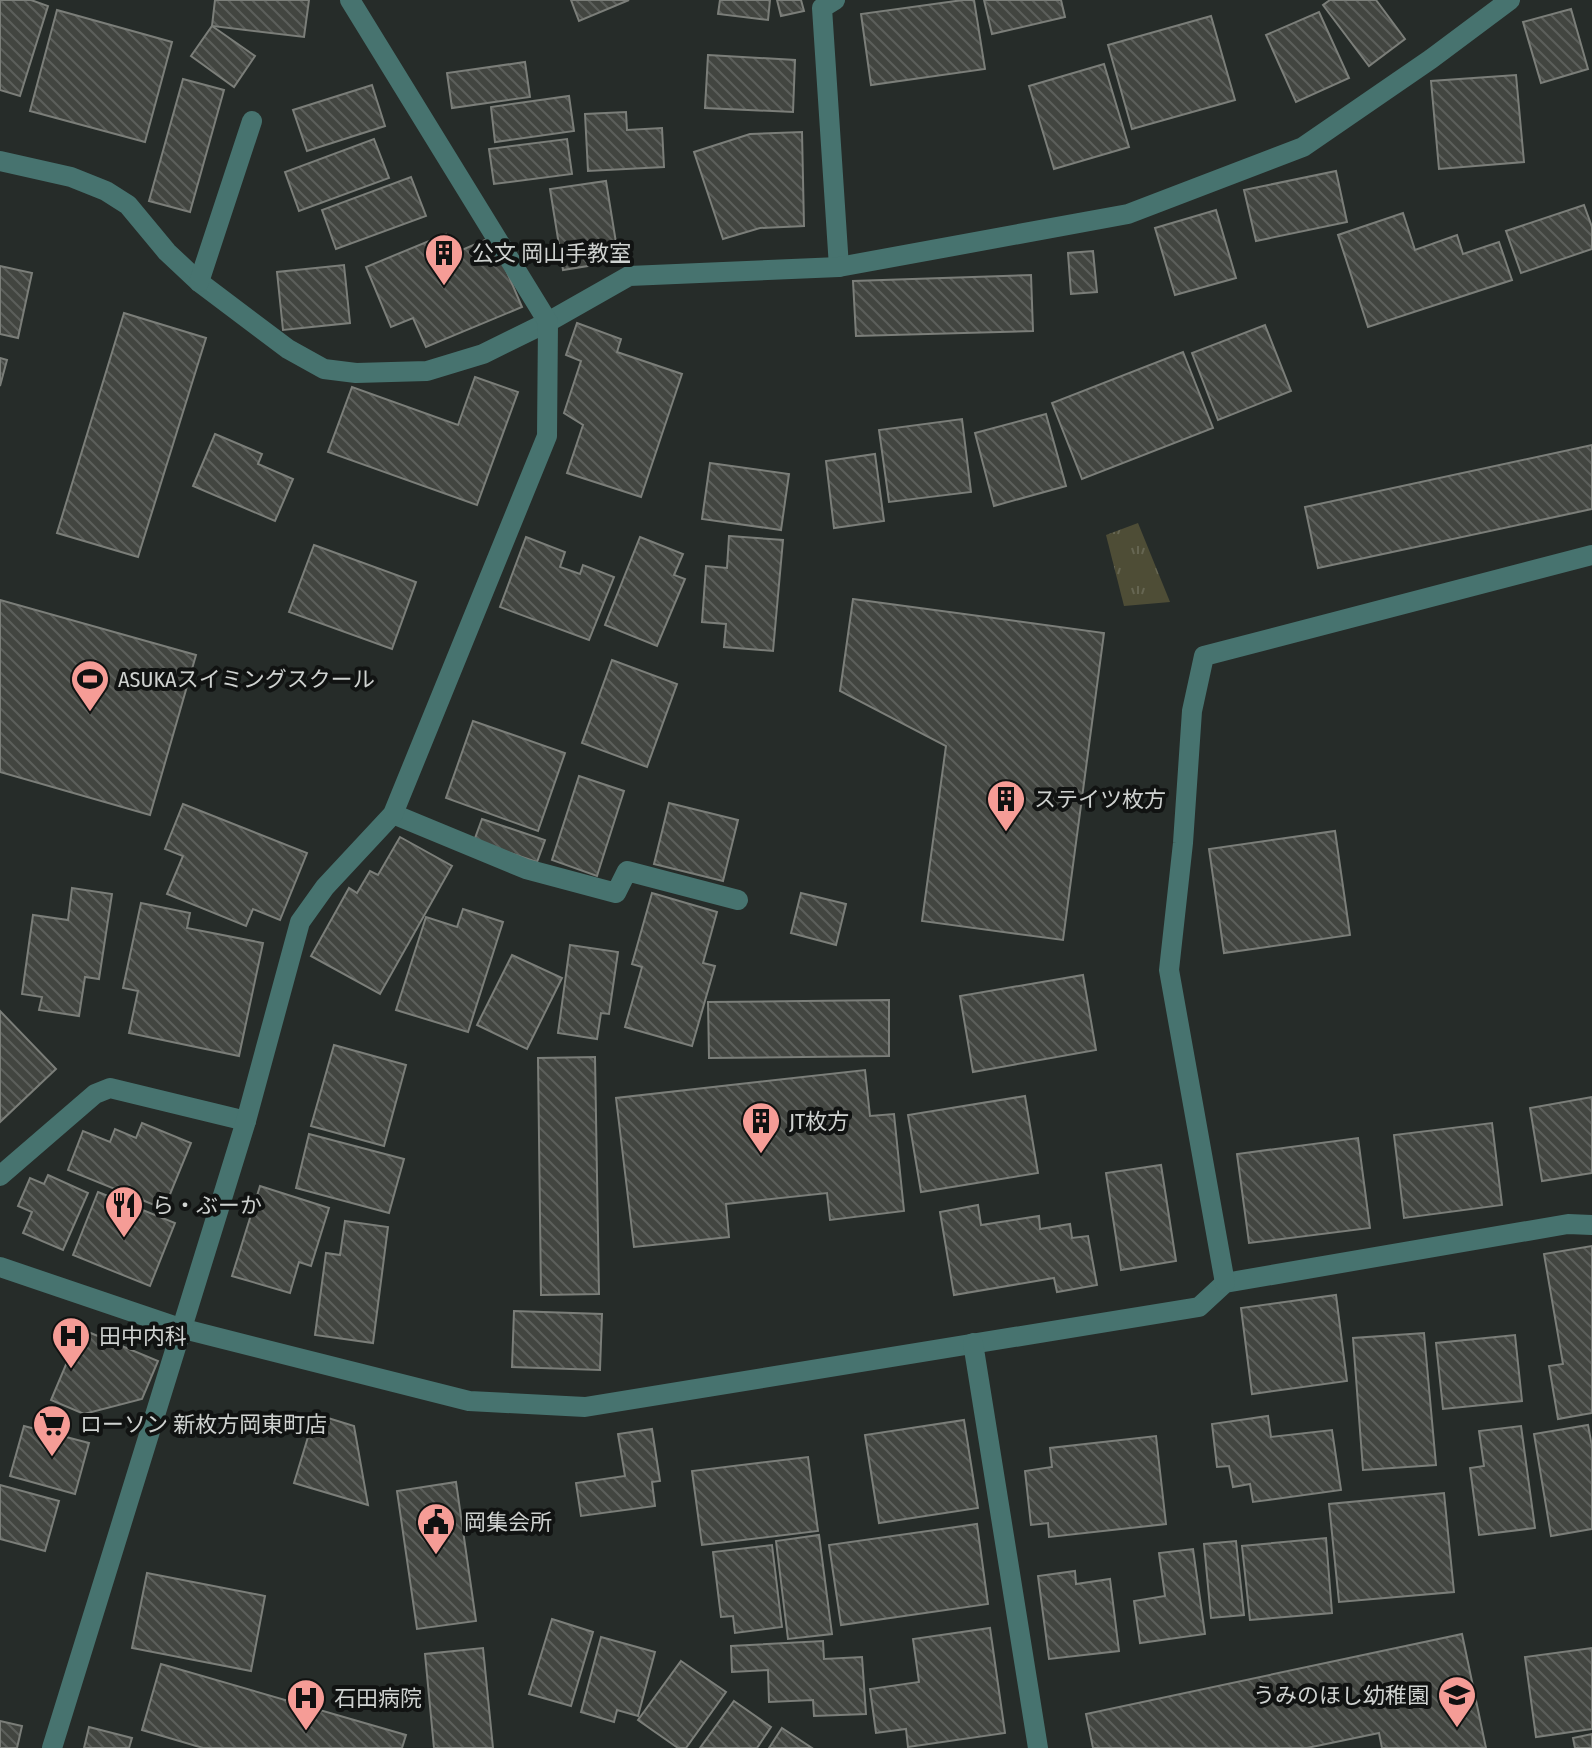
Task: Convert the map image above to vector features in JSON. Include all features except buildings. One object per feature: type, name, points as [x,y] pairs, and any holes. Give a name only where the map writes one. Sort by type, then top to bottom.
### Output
[{"type":"street","points":[[52,1748],[246,1121],[300,922],[325,887],[393,814],[547,436],[548,322],[350,0]]},
{"type":"street","points":[[835,0],[822,8],[839,267]]},
{"type":"street","points":[[0,161],[71,177],[106,191],[128,205],[167,252],[199,282],[288,349],[324,369],[356,373],[427,371],[483,354],[548,322],[629,276],[839,267],[1128,214],[1303,147],[1510,0]]},
{"type":"street","points":[[199,282],[252,121]]},
{"type":"street","points":[[1225,1283],[1169,970],[1183,843],[1192,711],[1204,656],[1592,555]]},
{"type":"street","points":[[393,814],[526,869],[616,893],[627,871],[738,900]]},
{"type":"street","points":[[0,1176],[95,1094],[110,1088],[246,1121]]},
{"type":"street","points":[[2,1273],[180,1328],[469,1401],[585,1407],[1199,1307],[1225,1283],[1568,1224],[1592,1225]]},
{"type":"street","points":[[973,1343],[1038,1748]]},
{"type":"green space","points":[[1138,523],[1170,602],[1124,606],[1106,535]]},
{"type":"place","name":"公文 岡山手教室","points":[[444,287]]},
{"type":"place","name":"ASUKAスイミングスクール","points":[[90,713]]},
{"type":"place","name":"ステイツ枚方","points":[[1006,833]]},
{"type":"place","name":"JT枚方","points":[[761,1155]]},
{"type":"place","name":"ら・ぶーか","points":[[124,1239]]},
{"type":"place","name":"田中内科","points":[[71,1370]]},
{"type":"place","name":"ローソン 新枚方岡東町店","points":[[52,1458]]},
{"type":"place","name":"岡集会所","points":[[436,1556]]},
{"type":"place","name":"うみのほし幼稚園","points":[[1457,1729]]},
{"type":"place","name":"石田病院","points":[[306,1732]]}]
